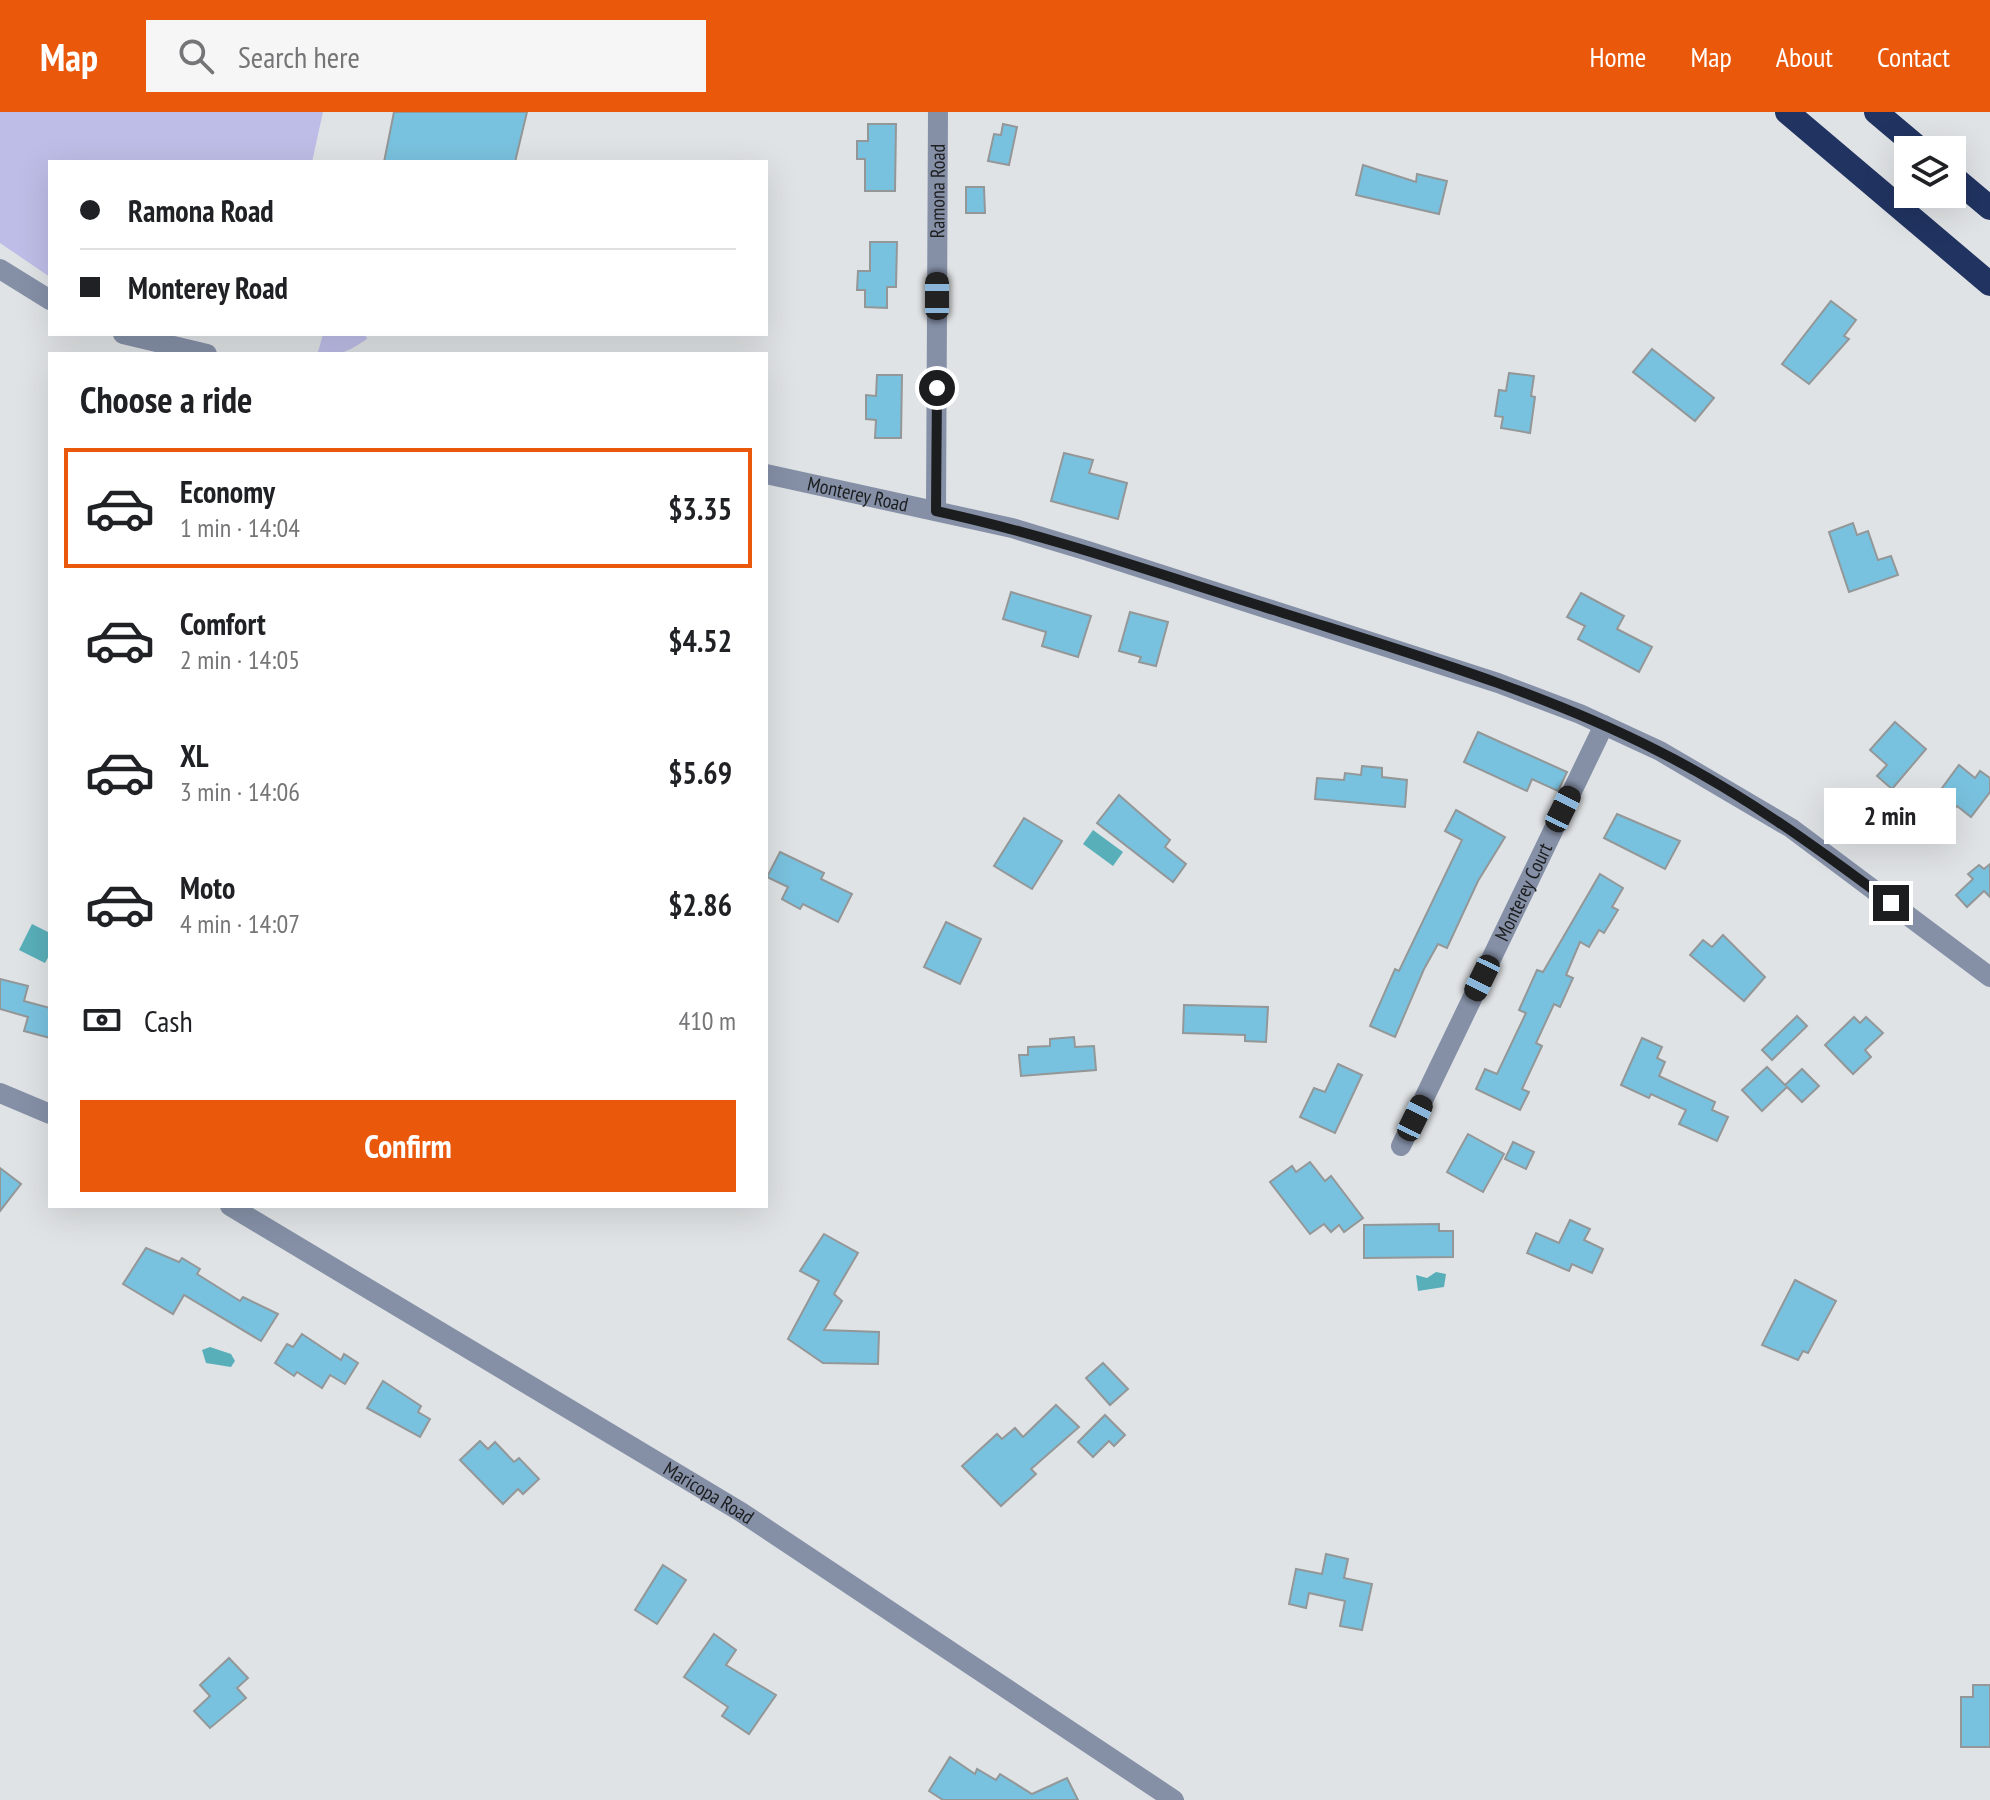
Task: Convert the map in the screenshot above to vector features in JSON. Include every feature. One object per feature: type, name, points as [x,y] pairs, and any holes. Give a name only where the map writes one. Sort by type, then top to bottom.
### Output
[{"type":"highway","points":[[1787,112],[1989,284]]},
{"type":"highway","points":[[1876,112],[1904,136]]},
{"type":"highway","points":[[1966,188],[1990,208]]},
{"type":"street","name":"Ramona Road","points":[[936,511],[938,112]]},
{"type":"street","points":[[0,269],[48,299]]},
{"type":"street","points":[[131,336],[199,352]]},
{"type":"street","name":"Monterey Road","points":[[768,474],[936,511],[1103,555],[1498,683],[1604,725],[1660,751],[1791,828],[1990,977]]},
{"type":"street","name":"Monterey Court","points":[[1401,1146],[1604,725]]},
{"type":"street","points":[[0,1093],[48,1113]]},
{"type":"street","name":"Maricopa Road","points":[[233,1208],[741,1512],[1174,1800]]},
{"type":"shaded area","points":[[0,112],[323,112],[312,160],[48,160],[48,276],[0,243]]},
{"type":"shaded area","points":[[322,336],[366,336],[367,339],[344,352],[318,352]]},
{"type":"shaded area","points":[[1093,830],[1123,852],[1113,866],[1083,844]]},
{"type":"shaded area","points":[[32,924],[48,932],[48,958],[45,963],[19,950]]},
{"type":"shaded area","points":[[1436,1272],[1446,1274],[1444,1287],[1418,1291],[1416,1275],[1427,1278]]},
{"type":"shaded area","points":[[210,1347],[231,1354],[235,1361],[231,1367],[206,1363],[202,1350]]},
{"type":"building","points":[[394,112],[527,112],[515,160],[384,160]]},
{"type":"building","points":[[868,124],[896,124],[895,191],[865,191],[865,159],[857,159],[857,141],[868,141]]},
{"type":"building","points":[[1003,124],[1017,127],[1009,165],[988,161],[994,134],[1001,135]]},
{"type":"building","points":[[1363,165],[1416,182],[1417,174],[1447,181],[1439,214],[1356,195]]},
{"type":"building","points":[[966,187],[984,187],[985,213],[966,213]]},
{"type":"building","points":[[870,242],[897,242],[896,287],[887,287],[887,308],[865,307],[865,290],[857,290],[858,271],[870,271]]},
{"type":"building","points":[[1831,301],[1856,320],[1844,336],[1849,339],[1809,384],[1782,364]]},
{"type":"building","points":[[1652,349],[1714,398],[1695,421],[1633,372]]},
{"type":"building","points":[[1509,373],[1534,376],[1531,396],[1535,397],[1530,433],[1501,428],[1503,417],[1495,416],[1499,390],[1506,391]]},
{"type":"building","points":[[877,375],[902,375],[901,438],[875,438],[876,420],[866,419],[866,395],[876,396]]},
{"type":"building","points":[[1064,453],[1093,460],[1089,473],[1127,483],[1118,519],[1051,501]]},
{"type":"building","points":[[1853,523],[1857,535],[1868,531],[1878,560],[1891,556],[1898,575],[1849,592],[1829,532]]},
{"type":"building","points":[[1011,592],[1091,616],[1078,657],[1042,646],[1046,632],[1003,619]]},
{"type":"building","points":[[1581,593],[1624,616],[1617,629],[1652,647],[1639,672],[1578,639],[1585,626],[1567,617]]},
{"type":"building","points":[[1130,612],[1168,622],[1156,666],[1139,662],[1141,657],[1119,651]]},
{"type":"building","points":[[1895,722],[1926,749],[1892,789],[1877,776],[1887,765],[1870,750]]},
{"type":"building","points":[[1478,732],[1567,772],[1558,791],[1532,779],[1527,791],[1464,762]]},
{"type":"building","points":[[1959,765],[1975,778],[1980,771],[1990,778],[1990,792],[1971,817],[1957,806],[1949,816],[1931,803]]},
{"type":"building","points":[[1362,766],[1382,768],[1382,777],[1407,780],[1405,807],[1315,799],[1317,778],[1344,780],[1345,773],[1361,775]]},
{"type":"building","points":[[1119,795],[1170,840],[1165,847],[1186,864],[1173,882],[1097,823]]},
{"type":"building","points":[[1456,810],[1505,837],[1478,881],[1447,948],[1438,944],[1424,969],[1395,1037],[1370,1026],[1395,969],[1399,971],[1462,840],[1445,831]]},
{"type":"building","points":[[1617,814],[1680,841],[1665,869],[1604,838]]},
{"type":"building","points":[[1024,818],[1062,841],[1032,889],[994,866]]},
{"type":"building","points":[[780,852],[824,873],[821,879],[852,894],[838,922],[803,904],[800,909],[782,899],[788,887],[768,875]]},
{"type":"building","points":[[1990,864],[1990,897],[1984,891],[1967,907],[1956,895],[1973,879],[1968,874],[1979,865],[1984,869]]},
{"type":"building","points":[[1600,874],[1623,888],[1612,907],[1618,910],[1604,933],[1599,930],[1589,947],[1580,942],[1566,975],[1573,978],[1560,1007],[1554,1004],[1536,1043],[1542,1046],[1522,1089],[1529,1092],[1520,1110],[1476,1089],[1485,1069],[1497,1074],[1526,1013],[1519,1010],[1537,970],[1543,972]]},
{"type":"building","points":[[946,922],[981,939],[960,984],[924,967]]},
{"type":"building","points":[[1723,935],[1765,977],[1744,1001],[1690,955],[1703,940],[1712,947]]},
{"type":"building","points":[[0,979],[28,986],[24,1001],[48,1007],[48,1037],[24,1031],[28,1017],[0,1009]]},
{"type":"building","points":[[1184,1005],[1268,1007],[1266,1042],[1245,1041],[1245,1035],[1183,1033]]},
{"type":"building","points":[[1797,1016],[1807,1026],[1772,1060],[1762,1050]]},
{"type":"building","points":[[1854,1017],[1860,1023],[1866,1017],[1883,1033],[1865,1050],[1871,1057],[1853,1074],[1825,1045]]},
{"type":"building","points":[[1074,1037],[1075,1047],[1094,1046],[1096,1070],[1021,1076],[1019,1055],[1028,1055],[1028,1047],[1050,1046],[1050,1039]]},
{"type":"building","points":[[1642,1038],[1662,1047],[1657,1058],[1665,1062],[1659,1076],[1715,1102],[1712,1110],[1728,1117],[1717,1141],[1679,1124],[1686,1110],[1621,1085]]},
{"type":"building","points":[[1338,1064],[1362,1075],[1335,1133],[1300,1117],[1314,1088],[1325,1092]]},
{"type":"building","points":[[1767,1067],[1785,1085],[1802,1069],[1819,1086],[1802,1102],[1787,1087],[1762,1111],[1742,1090]]},
{"type":"building","points":[[1468,1134],[1504,1154],[1483,1192],[1447,1172]]},
{"type":"building","points":[[1513,1142],[1534,1152],[1526,1169],[1505,1159]]},
{"type":"building","points":[[1310,1162],[1325,1181],[1331,1176],[1363,1218],[1344,1232],[1339,1225],[1331,1232],[1324,1224],[1310,1234],[1270,1182],[1292,1166],[1296,1172]]},
{"type":"building","points":[[0,1168],[21,1184],[0,1211]]},
{"type":"building","points":[[1570,1220],[1590,1229],[1584,1240],[1603,1249],[1592,1273],[1572,1264],[1569,1271],[1527,1253],[1536,1233],[1559,1243]]},
{"type":"building","points":[[1439,1224],[1439,1231],[1453,1231],[1453,1257],[1364,1258],[1364,1225]]},
{"type":"building","points":[[824,1234],[858,1253],[834,1294],[842,1301],[824,1330],[879,1332],[878,1364],[823,1363],[788,1339],[819,1281],[800,1271]]},
{"type":"building","points":[[146,1248],[179,1262],[182,1258],[200,1269],[197,1274],[240,1301],[243,1297],[278,1314],[261,1341],[184,1295],[173,1314],[123,1284]]},
{"type":"building","points":[[1795,1280],[1836,1301],[1808,1353],[1803,1351],[1798,1360],[1762,1345]]},
{"type":"building","points":[[302,1334],[341,1360],[344,1354],[358,1363],[345,1384],[330,1375],[322,1388],[297,1372],[294,1376],[275,1363],[287,1344],[293,1347]]},
{"type":"building","points":[[1103,1363],[1128,1389],[1110,1405],[1086,1378]]},
{"type":"building","points":[[383,1381],[421,1406],[418,1412],[430,1419],[420,1437],[367,1408]]},
{"type":"building","points":[[1056,1405],[1079,1427],[1031,1469],[1036,1474],[1001,1506],[962,1466],[997,1434],[1002,1439],[1015,1428],[1023,1437]]},
{"type":"building","points":[[1105,1415],[1125,1435],[1114,1446],[1109,1441],[1093,1457],[1078,1442]]},
{"type":"building","points":[[480,1441],[488,1449],[495,1442],[514,1462],[519,1458],[539,1479],[523,1494],[518,1489],[503,1504],[460,1460]]},
{"type":"building","points":[[1326,1554],[1348,1559],[1344,1578],[1372,1584],[1362,1630],[1340,1626],[1345,1601],[1309,1593],[1306,1608],[1289,1604],[1296,1569],[1322,1574]]},
{"type":"building","points":[[663,1565],[686,1580],[657,1624],[635,1610]]},
{"type":"building","points":[[714,1634],[736,1650],[726,1665],[776,1695],[749,1734],[722,1716],[728,1707],[684,1677]]},
{"type":"building","points":[[229,1658],[248,1678],[237,1688],[246,1698],[210,1728],[194,1711],[210,1696],[200,1685]]},
{"type":"building","points":[[1973,1685],[1990,1685],[1990,1747],[1961,1747],[1961,1697],[1973,1697]]},
{"type":"building","points":[[950,1757],[975,1774],[977,1769],[996,1780],[1000,1774],[1032,1794],[1067,1778],[1078,1800],[943,1800],[929,1791]]},
{"type":"route","points":[[937,388],[936,511],[1012,528],[1088,551],[1498,683],[1580,714],[1660,751],[1791,828],[1891,903]]}]
